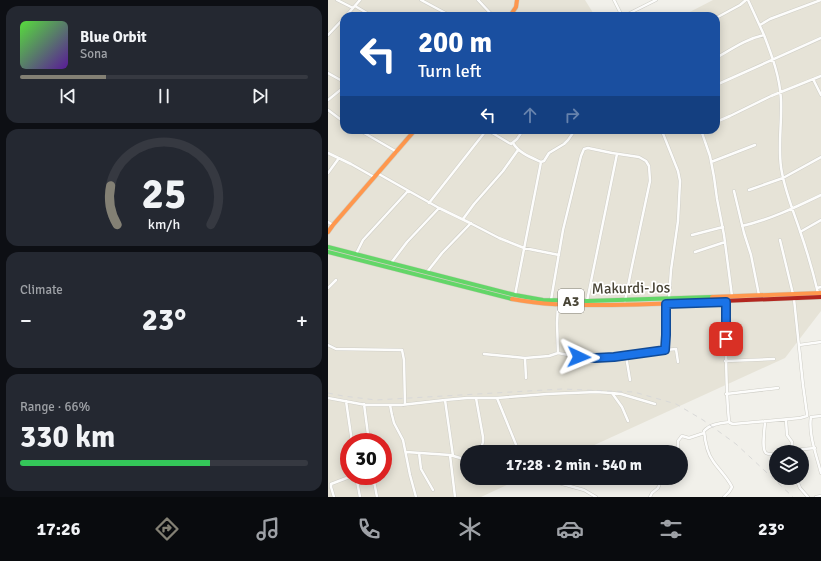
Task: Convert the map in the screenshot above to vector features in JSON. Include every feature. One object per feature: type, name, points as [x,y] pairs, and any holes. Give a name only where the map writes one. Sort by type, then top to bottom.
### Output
[{"type":"main road","points":[[513,12],[516,7],[517,0]]},
{"type":"main road","points":[[328,232],[375,175],[412,134]]},
{"type":"main road","name":"Makurdi-Jos","points":[[328,247],[426,273],[536,299],[587,301],[759,295],[794,296]]},
{"type":"main road","name":"Makurdi-Jos","points":[[328,252],[514,299],[542,304],[666,304],[726,302],[820,295]]},
{"type":"street","points":[[336,0],[364,12]]},
{"type":"street","points":[[350,12],[360,0]]},
{"type":"street","points":[[421,0],[444,12]]},
{"type":"street","points":[[478,0],[489,12]]},
{"type":"street","points":[[614,0],[620,12]]},
{"type":"street","points":[[629,12],[656,0]]},
{"type":"street","points":[[720,16],[747,0],[760,25],[773,59],[780,92],[780,154],[783,178],[820,295]]},
{"type":"street","points":[[760,25],[770,19],[821,0]]},
{"type":"street","points":[[328,35],[340,22]]},
{"type":"street","points":[[720,56],[743,42],[754,37],[764,35]]},
{"type":"street","points":[[720,83],[821,38]]},
{"type":"street","points":[[328,73],[340,80]]},
{"type":"street","points":[[720,120],[780,92],[821,76]]},
{"type":"street","points":[[813,79],[821,95]]},
{"type":"street","points":[[328,100],[340,90]]},
{"type":"street","points":[[328,110],[340,119]]},
{"type":"street","points":[[366,134],[397,152]]},
{"type":"street","points":[[429,203],[483,134]]},
{"type":"street","points":[[494,134],[508,143],[513,143]]},
{"type":"street","points":[[513,143],[520,134]]},
{"type":"street","points":[[514,295],[541,162],[544,161],[549,153],[564,144],[572,134]]},
{"type":"street","points":[[662,134],[678,171],[680,181],[678,221],[670,270],[670,299]]},
{"type":"street","points":[[702,134],[711,162],[723,227],[732,296]]},
{"type":"street","points":[[513,143],[523,154],[541,162]]},
{"type":"street","points":[[711,162],[755,145]]},
{"type":"street","points":[[550,300],[563,230],[582,152],[584,149],[588,148],[639,157],[644,159],[649,166],[650,181],[625,305]]},
{"type":"street","points":[[463,220],[474,204],[500,175],[518,150]]},
{"type":"street","points":[[328,153],[408,191],[438,208],[499,238],[524,248],[559,255]]},
{"type":"street","points":[[587,301],[617,154]]},
{"type":"street","points":[[749,190],[783,178],[821,157]]},
{"type":"street","points":[[328,173],[339,158]]},
{"type":"street","points":[[734,190],[742,226],[751,255],[759,295]]},
{"type":"street","points":[[356,254],[363,240],[408,191]]},
{"type":"street","points":[[742,226],[753,224],[792,209],[821,195]]},
{"type":"street","points":[[390,263],[438,208]]},
{"type":"street","points":[[800,232],[821,220]]},
{"type":"street","points":[[328,222],[333,225]]},
{"type":"street","points":[[426,273],[442,253],[471,223]]},
{"type":"street","points":[[692,236],[723,227]]},
{"type":"street","points":[[678,445],[678,441],[682,436],[689,438],[704,433],[705,430],[721,422],[730,422],[733,424],[786,420],[807,416],[794,296],[780,240]]},
{"type":"street","points":[[695,252],[725,242]]},
{"type":"street","points":[[328,288],[336,280]]},
{"type":"street","points":[[817,288],[821,287]]},
{"type":"street","points":[[726,302],[726,394],[730,422]]},
{"type":"street","points":[[665,350],[666,304]]},
{"type":"street","points":[[558,305],[558,353]]},
{"type":"street","points":[[799,345],[821,342]]},
{"type":"street","points":[[328,345],[336,349],[402,350],[404,360],[405,405]]},
{"type":"street","points":[[484,354],[525,358],[549,356],[558,353],[595,358],[676,350],[678,362]]},
{"type":"street","points":[[626,356],[630,380]]},
{"type":"street","points":[[525,358],[526,378]]},
{"type":"street","points":[[725,361],[774,359]]},
{"type":"street","points":[[726,394],[778,388]]},
{"type":"street","points":[[328,398],[364,404],[405,405],[476,398],[574,393],[612,393],[641,399],[655,404]]},
{"type":"street","points":[[612,393],[622,407],[628,421]]},
{"type":"street","points":[[476,398],[483,437],[482,445]]},
{"type":"street","points":[[497,398],[516,445]]},
{"type":"street","points":[[445,400],[455,497]]},
{"type":"street","points":[[346,401],[351,433]]},
{"type":"street","points":[[364,404],[368,433]]},
{"type":"street","points":[[390,405],[394,423],[403,440],[416,497]]},
{"type":"street","points":[[821,416],[812,417],[810,419],[812,437],[821,473]]},
{"type":"street","points":[[786,420],[788,437],[792,442],[792,445]]},
{"type":"street","points":[[765,421],[764,450],[769,454]]},
{"type":"street","points":[[704,433],[710,456],[728,479],[732,487],[724,497]]},
{"type":"street","points":[[809,448],[815,448]]},
{"type":"street","points":[[406,452],[451,456],[460,458]]},
{"type":"street","points":[[419,453],[421,470],[432,490]]},
{"type":"street","points":[[334,497],[330,487],[331,484],[340,481]]},
{"type":"street","points":[[358,485],[360,497]]},
{"type":"street","points":[[375,485],[378,497]]},
{"type":"street","points":[[566,485],[584,490],[596,497]]},
{"type":"street","points":[[650,497],[659,485]]},
{"type":"street","points":[[799,485],[808,497]]},
{"type":"street","points":[[816,497],[821,496]]},
{"type":"shaded area","points":[[328,0],[585,0],[592,12],[340,12],[340,134],[720,134],[720,12],[690,12],[713,0],[821,0],[821,311],[785,358],[594,445],[460,445],[460,485],[507,485],[481,497],[328,497]]},
{"type":"railway","points":[[328,393],[376,400],[562,389],[634,392],[676,404],[703,420],[736,444],[793,497]]},
{"type":"traffic: fast","points":[[328,247],[515,295],[543,300],[587,301],[712,297]]},
{"type":"traffic: fast","points":[[328,252],[512,299]]},
{"type":"traffic: slow","points":[[513,12],[516,7],[517,0]]},
{"type":"traffic: slow","points":[[328,232],[412,134]]},
{"type":"traffic: slow","points":[[712,297],[821,293]]},
{"type":"traffic: slow","points":[[512,299],[545,304],[578,305],[722,301]]},
{"type":"traffic: jam","points":[[722,301],[821,297]]},
{"type":"route","points":[[579,357],[614,357],[665,350],[666,304],[726,302],[726,339]]}]
